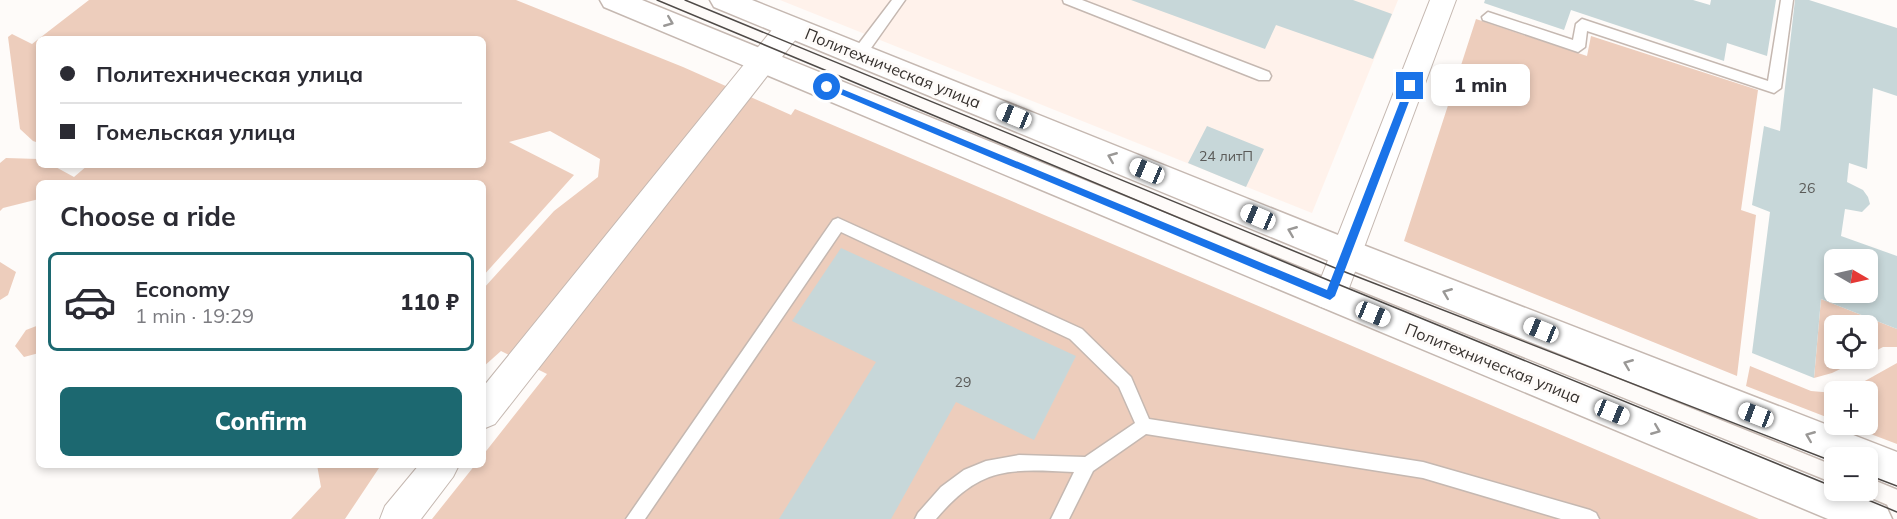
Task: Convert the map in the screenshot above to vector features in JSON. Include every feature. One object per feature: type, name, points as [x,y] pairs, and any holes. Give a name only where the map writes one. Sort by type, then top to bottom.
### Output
[{"type":"main road","name":"Политехническая улица","points":[[614,0],[1873,519]]},
{"type":"main road","name":"Политехническая улица","points":[[724,0],[1346,253],[1838,447]]},
{"type":"main road","name":"Политехническая улица","points":[[1878,463],[1897,470]]},
{"type":"street","points":[[1330,296],[1443,0]]},
{"type":"street","points":[[486,409],[790,27]]},
{"type":"street","points":[[398,519],[439,468]]},
{"type":"lane","points":[[859,54],[899,0]]},
{"type":"lane","points":[[1069,0],[1264,76]]},
{"type":"lane","points":[[1488,17],[1578,47],[1582,24],[1774,88],[1787,0]]},
{"type":"lane","points":[[635,519],[838,224],[1076,334],[1125,382],[1144,426]]},
{"type":"lane","points":[[1060,519],[1086,465],[1144,426],[1423,470],[1590,519]]},
{"type":"lane","points":[[924,519],[957,484],[992,466],[1028,462],[1086,465]]},
{"type":"shaded area","points":[[89,0],[516,0],[683,67],[791,115],[795,109],[1759,519],[432,519],[473,468],[486,468],[486,451],[547,374],[501,351],[486,364],[486,286],[554,211],[598,177],[600,159],[550,131],[509,142],[574,175],[486,273],[486,180],[36,180],[36,200],[3,208],[0,211],[0,163],[6,158],[36,159],[36,168],[58,168],[74,177],[84,168],[486,168],[486,36],[42,36]]},
{"type":"shaded area","points":[[780,0],[1398,0],[1312,213]]},
{"type":"shaded area","points":[[1476,19],[1587,56],[1591,36],[1758,90],[1741,210],[1756,215],[1737,376],[1404,241]]},
{"type":"shaded area","points":[[12,34],[32,44],[36,41],[36,142],[20,129],[8,37]]},
{"type":"shaded area","points":[[0,262],[16,272],[8,295],[0,300]]},
{"type":"shaded area","points":[[1821,299],[1824,303],[1831,303],[1862,315],[1824,315],[1824,369],[1840,369],[1814,378]]},
{"type":"shaded area","points":[[1878,322],[1897,329],[1897,347],[1883,347],[1878,350]]},
{"type":"shaded area","points":[[36,326],[36,354],[24,357],[15,346],[26,330]]},
{"type":"shaded area","points":[[1897,363],[1897,444],[1873,435],[1878,435],[1878,381],[1865,381]]},
{"type":"shaded area","points":[[1750,366],[1811,391],[1824,392],[1824,416],[1746,386]]},
{"type":"shaded area","points":[[318,468],[379,468],[345,519],[291,519],[321,487]]},
{"type":"building","points":[[1131,0],[1353,0],[1392,14],[1373,59],[1276,25],[1265,49]]},
{"type":"building","points":[[1485,0],[1693,0],[1710,5],[1711,0],[1776,0],[1767,56],[1727,43],[1724,61],[1571,10],[1564,30],[1484,3]]},
{"type":"building","points":[[1795,0],[1809,0],[1897,28],[1897,96],[1873,88],[1867,169],[1849,163],[1847,182],[1863,190],[1870,204],[1862,212],[1845,209],[1841,236],[1877,249],[1824,249],[1824,300],[1821,299],[1814,378],[1752,353],[1770,212],[1752,205],[1764,126],[1780,131]]},
{"type":"building","points":[[1207,126],[1264,149],[1246,187],[1188,163]]},
{"type":"building","points":[[841,248],[1076,356],[1034,440],[956,402],[891,519],[779,519],[876,362],[792,321]]},
{"type":"building","points":[[1878,249],[1897,256],[1897,329],[1878,322],[1878,315],[1862,315],[1831,303],[1878,303]]},
{"type":"tram line","points":[[657,0],[1335,283],[1824,483]]},
{"type":"tram line","points":[[685,0],[1340,270],[1824,458]]},
{"type":"tram line","points":[[1878,479],[1897,486]]},
{"type":"tram line","points":[[1870,501],[1897,512]]},
{"type":"route","points":[[827,87],[1330,296],[1410,86]]}]
